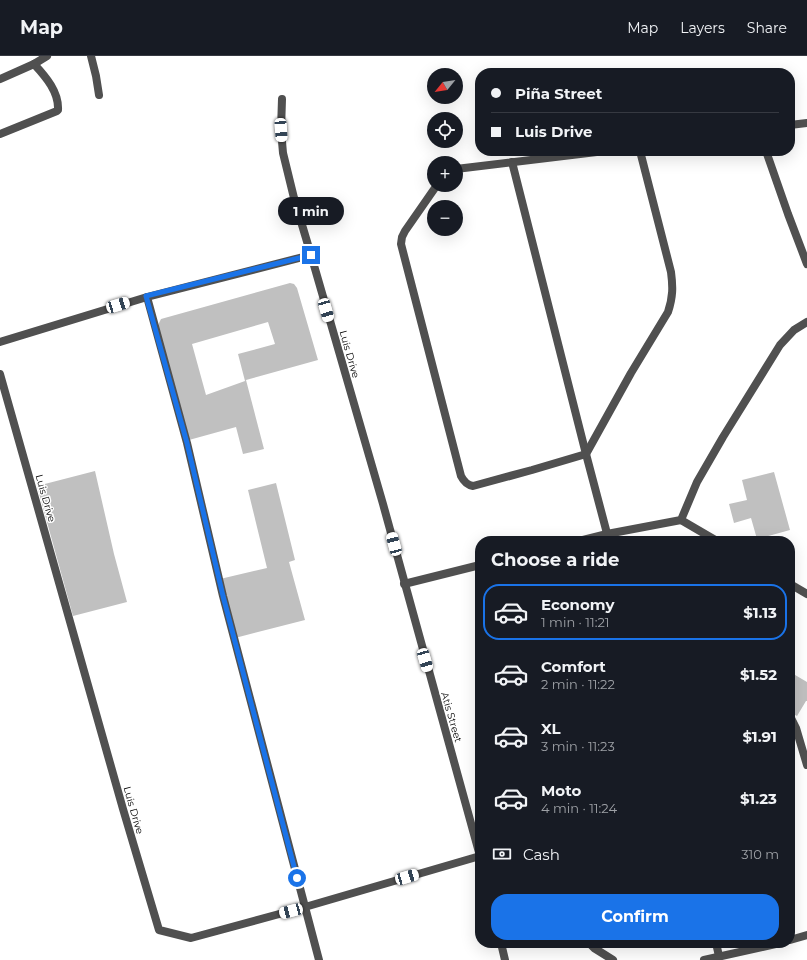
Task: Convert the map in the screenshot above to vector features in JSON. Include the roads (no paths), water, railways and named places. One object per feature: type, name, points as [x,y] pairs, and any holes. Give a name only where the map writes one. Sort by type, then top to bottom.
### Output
[{"type":"street","points":[[0,79],[34,64],[47,56]]},
{"type":"street","points":[[90,56],[96,76],[99,95]]},
{"type":"street","points":[[0,134],[58,110],[58,101],[49,81],[34,64]]},
{"type":"street","name":"Luis Drive","points":[[282,99],[281,130],[283,153],[294,198],[404,584]]},
{"type":"street","points":[[795,125],[807,123]]},
{"type":"street","points":[[463,168],[563,156]]},
{"type":"street","points":[[432,192],[402,237],[401,244],[461,476],[469,485],[473,486],[586,454],[631,373],[668,312],[672,302],[673,290],[671,272],[641,156]]},
{"type":"street","points":[[768,156],[807,264]]},
{"type":"street","points":[[512,162],[607,536]]},
{"type":"street","points":[[0,342],[146,296],[311,255]]},
{"type":"street","points":[[146,296],[187,443],[223,596],[319,960]]},
{"type":"street","points":[[681,520],[697,482],[727,430],[780,345],[794,330],[807,322]]},
{"type":"street","name":"Luis Drive","points":[[0,374],[121,801],[158,928],[161,932],[191,938],[305,907],[475,857]]},
{"type":"street","points":[[616,536],[681,520],[708,536]]},
{"type":"street","points":[[404,584],[475,567]]},
{"type":"street","name":"Atis Street","points":[[404,584],[475,838]]},
{"type":"street","points":[[795,587],[807,594]]},
{"type":"street","points":[[795,725],[807,766]]},
{"type":"street","points":[[795,939],[807,935]]},
{"type":"street","points":[[502,948],[505,960]]},
{"type":"street","points":[[594,948],[613,960]]},
{"type":"street","points":[[717,948],[719,956]]},
{"type":"street","points":[[704,960],[757,948]]}]
